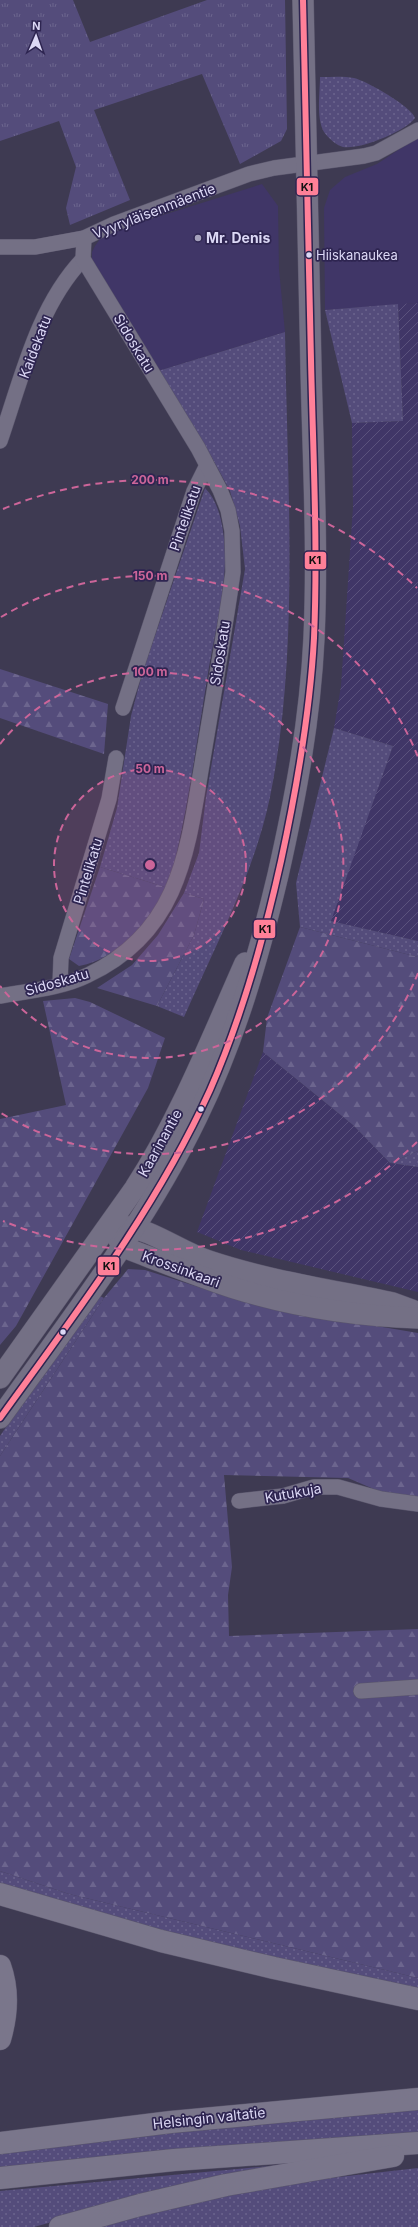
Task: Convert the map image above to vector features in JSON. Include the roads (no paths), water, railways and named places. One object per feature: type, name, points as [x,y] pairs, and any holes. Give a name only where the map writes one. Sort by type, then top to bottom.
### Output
[{"type":"highway","points":[[0,1894],[161,1941],[346,1984],[418,1998]]},
{"type":"highway","points":[[0,1966],[6,1994],[4,2026],[0,2039]]},
{"type":"highway","name":"Helsingin valtatie","points":[[0,2143],[171,2122],[418,2099]]},
{"type":"highway","points":[[0,2178],[174,2160],[418,2143]]},
{"type":"highway","points":[[60,2227],[140,2205],[226,2186],[418,2152]]},
{"type":"main road","name":"Kaarinantie","points":[[0,1418],[136,1228],[196,1119],[228,1048],[258,958],[304,752],[314,638],[316,531],[303,0]]},
{"type":"main road","name":"Kaarinantie","points":[[0,1378],[110,1224],[154,1158],[176,1116],[249,952],[276,882]]},
{"type":"main road","name":"Krossinkaari","points":[[110,1224],[136,1228],[207,1261],[220,1265],[393,1304],[418,1312]]},
{"type":"main road","points":[[110,1224],[122,1247]]},
{"type":"main road","name":"Krossinkaari","points":[[122,1247],[235,1288],[329,1310],[389,1317],[418,1318]]},
{"type":"street","name":"Vyyryläisenmäentie","points":[[0,247],[35,247],[84,238],[114,224],[250,174],[274,168],[350,159],[376,153],[418,130]]},
{"type":"street","points":[[83,259],[84,238]]},
{"type":"street","name":"Kaidekatu","points":[[0,442],[34,344],[47,314],[66,281],[83,259]]},
{"type":"street","name":"Sidoskatu","points":[[0,996],[60,984],[87,976],[104,966],[138,940],[167,902],[178,880],[186,856],[233,572],[232,530],[228,510],[220,490],[206,467],[198,448],[83,259]]},
{"type":"street","name":"Pintelikatu","points":[[123,708],[194,491],[206,467]]},
{"type":"street","name":"Pintelikatu","points":[[60,984],[61,958],[109,800],[116,758]]},
{"type":"street","name":"Kutukuja","points":[[239,1502],[283,1496],[314,1487],[338,1487],[381,1499],[418,1504]]},
{"type":"street","points":[[361,1691],[418,1687]]},
{"type":"place","name":"Mr. Denis","points":[[198,238]]},
{"type":"place","name":"Hiiskanaukea","points":[[309,255]]}]
